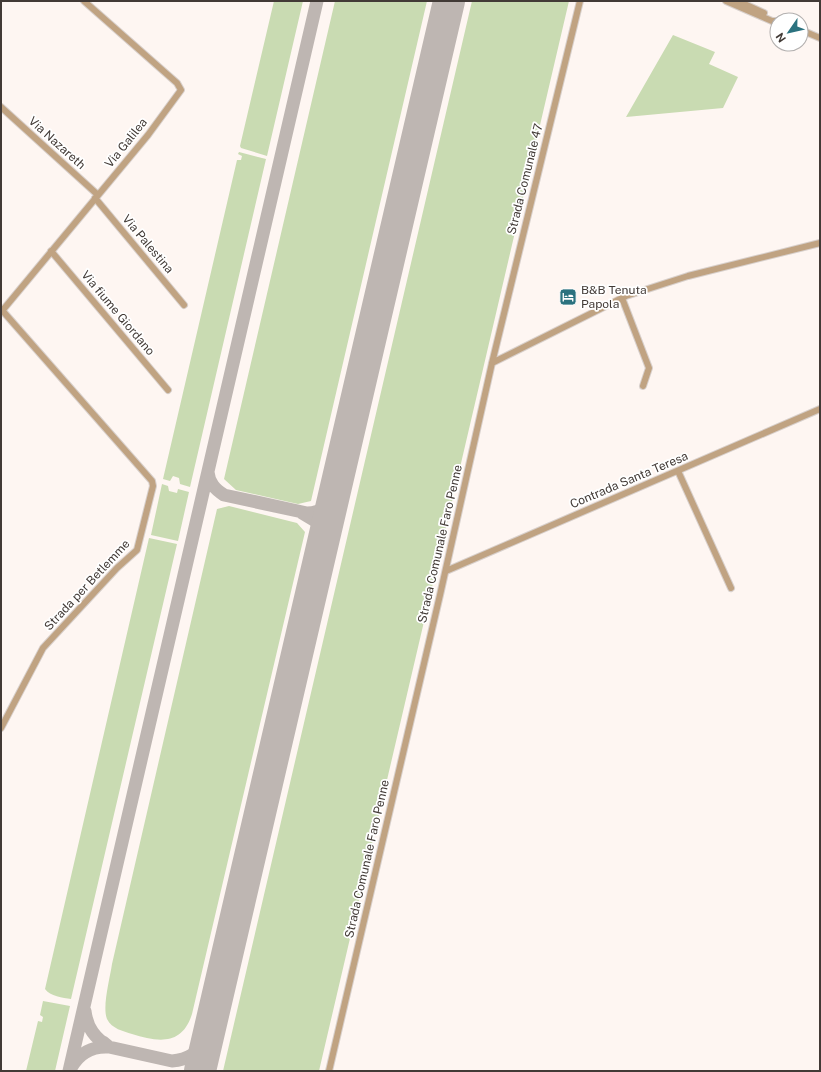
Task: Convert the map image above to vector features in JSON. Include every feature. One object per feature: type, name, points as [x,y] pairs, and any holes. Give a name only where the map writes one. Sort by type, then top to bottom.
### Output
[{"type":"street","name":"Via Galilea","points":[[2,310],[148,135],[181,90],[177,83],[84,1]]},
{"type":"street","name":"Strada Comunale 47","points":[[492,363],[580,1]]},
{"type":"street","points":[[726,1],[769,20]]},
{"type":"street","points":[[738,1],[769,16]]},
{"type":"street","points":[[809,33],[820,38]]},
{"type":"street","name":"Via Nazareth","points":[[1,107],[97,196]]},
{"type":"street","name":"Via Palestina","points":[[97,196],[184,305]]},
{"type":"street","points":[[492,363],[622,298],[688,276],[820,243]]},
{"type":"street","name":"Via fiume Giordano","points":[[51,251],[168,390]]},
{"type":"street","points":[[622,298],[649,368],[643,386]]},
{"type":"street","name":"Strada per Betlemme","points":[[1,728],[43,648],[117,568],[137,550],[152,491],[152,481],[2,310]]},
{"type":"street","name":"Strada Comunale Faro Penne","points":[[329,1071],[446,571],[492,363]]},
{"type":"street","name":"Contrada Santa Teresa","points":[[446,571],[820,409]]},
{"type":"street","points":[[678,471],[731,588]]},
{"type":"green space","points":[[274,1],[303,1],[267,156],[241,148],[240,146]]},
{"type":"green space","points":[[335,1],[427,1],[311,501],[298,504],[236,490],[224,479]]},
{"type":"green space","points":[[472,1],[569,1],[319,1071],[223,1071]]},
{"type":"green space","points":[[673,35],[715,52],[709,64],[738,77],[723,108],[626,117]]},
{"type":"green space","points":[[239,152],[266,159],[190,487],[180,484],[179,478],[173,476],[170,481],[163,479],[237,160],[241,160],[242,156],[238,154]]},
{"type":"green space","points":[[162,484],[168,486],[169,491],[177,493],[178,489],[189,492],[178,541],[151,535]]},
{"type":"green space","points":[[229,506],[297,523],[305,532],[192,1014],[188,1024],[182,1032],[168,1039],[151,1039],[121,1031],[109,1022],[105,1007],[107,992],[112,964],[217,509]]},
{"type":"green space","points":[[149,538],[177,544],[71,999],[64,998],[53,995],[45,989]]},
{"type":"green space","points":[[43,1001],[70,1006],[55,1071],[26,1071],[38,1021],[42,1022],[43,1017],[40,1015]]},
{"type":"taxiway","points":[[69,1071],[317,1]]},
{"type":"taxiway","points":[[208,472],[213,485],[224,495],[307,513],[318,511],[326,506],[336,488]]},
{"type":"taxiway","points":[[302,513],[317,522],[321,537],[321,552]]},
{"type":"taxiway","points":[[71,1068],[82,1054],[92,1049],[109,1047],[92,1032],[85,1011]]},
{"type":"taxiway","points":[[103,1042],[109,1047],[172,1061],[183,1059],[193,1054],[202,1047],[208,1038]]},
{"type":"runway","points":[[200,1071],[449,1]]},
{"type":"place","name":"B&B Tenuta Papola","points":[[568,297]]}]
